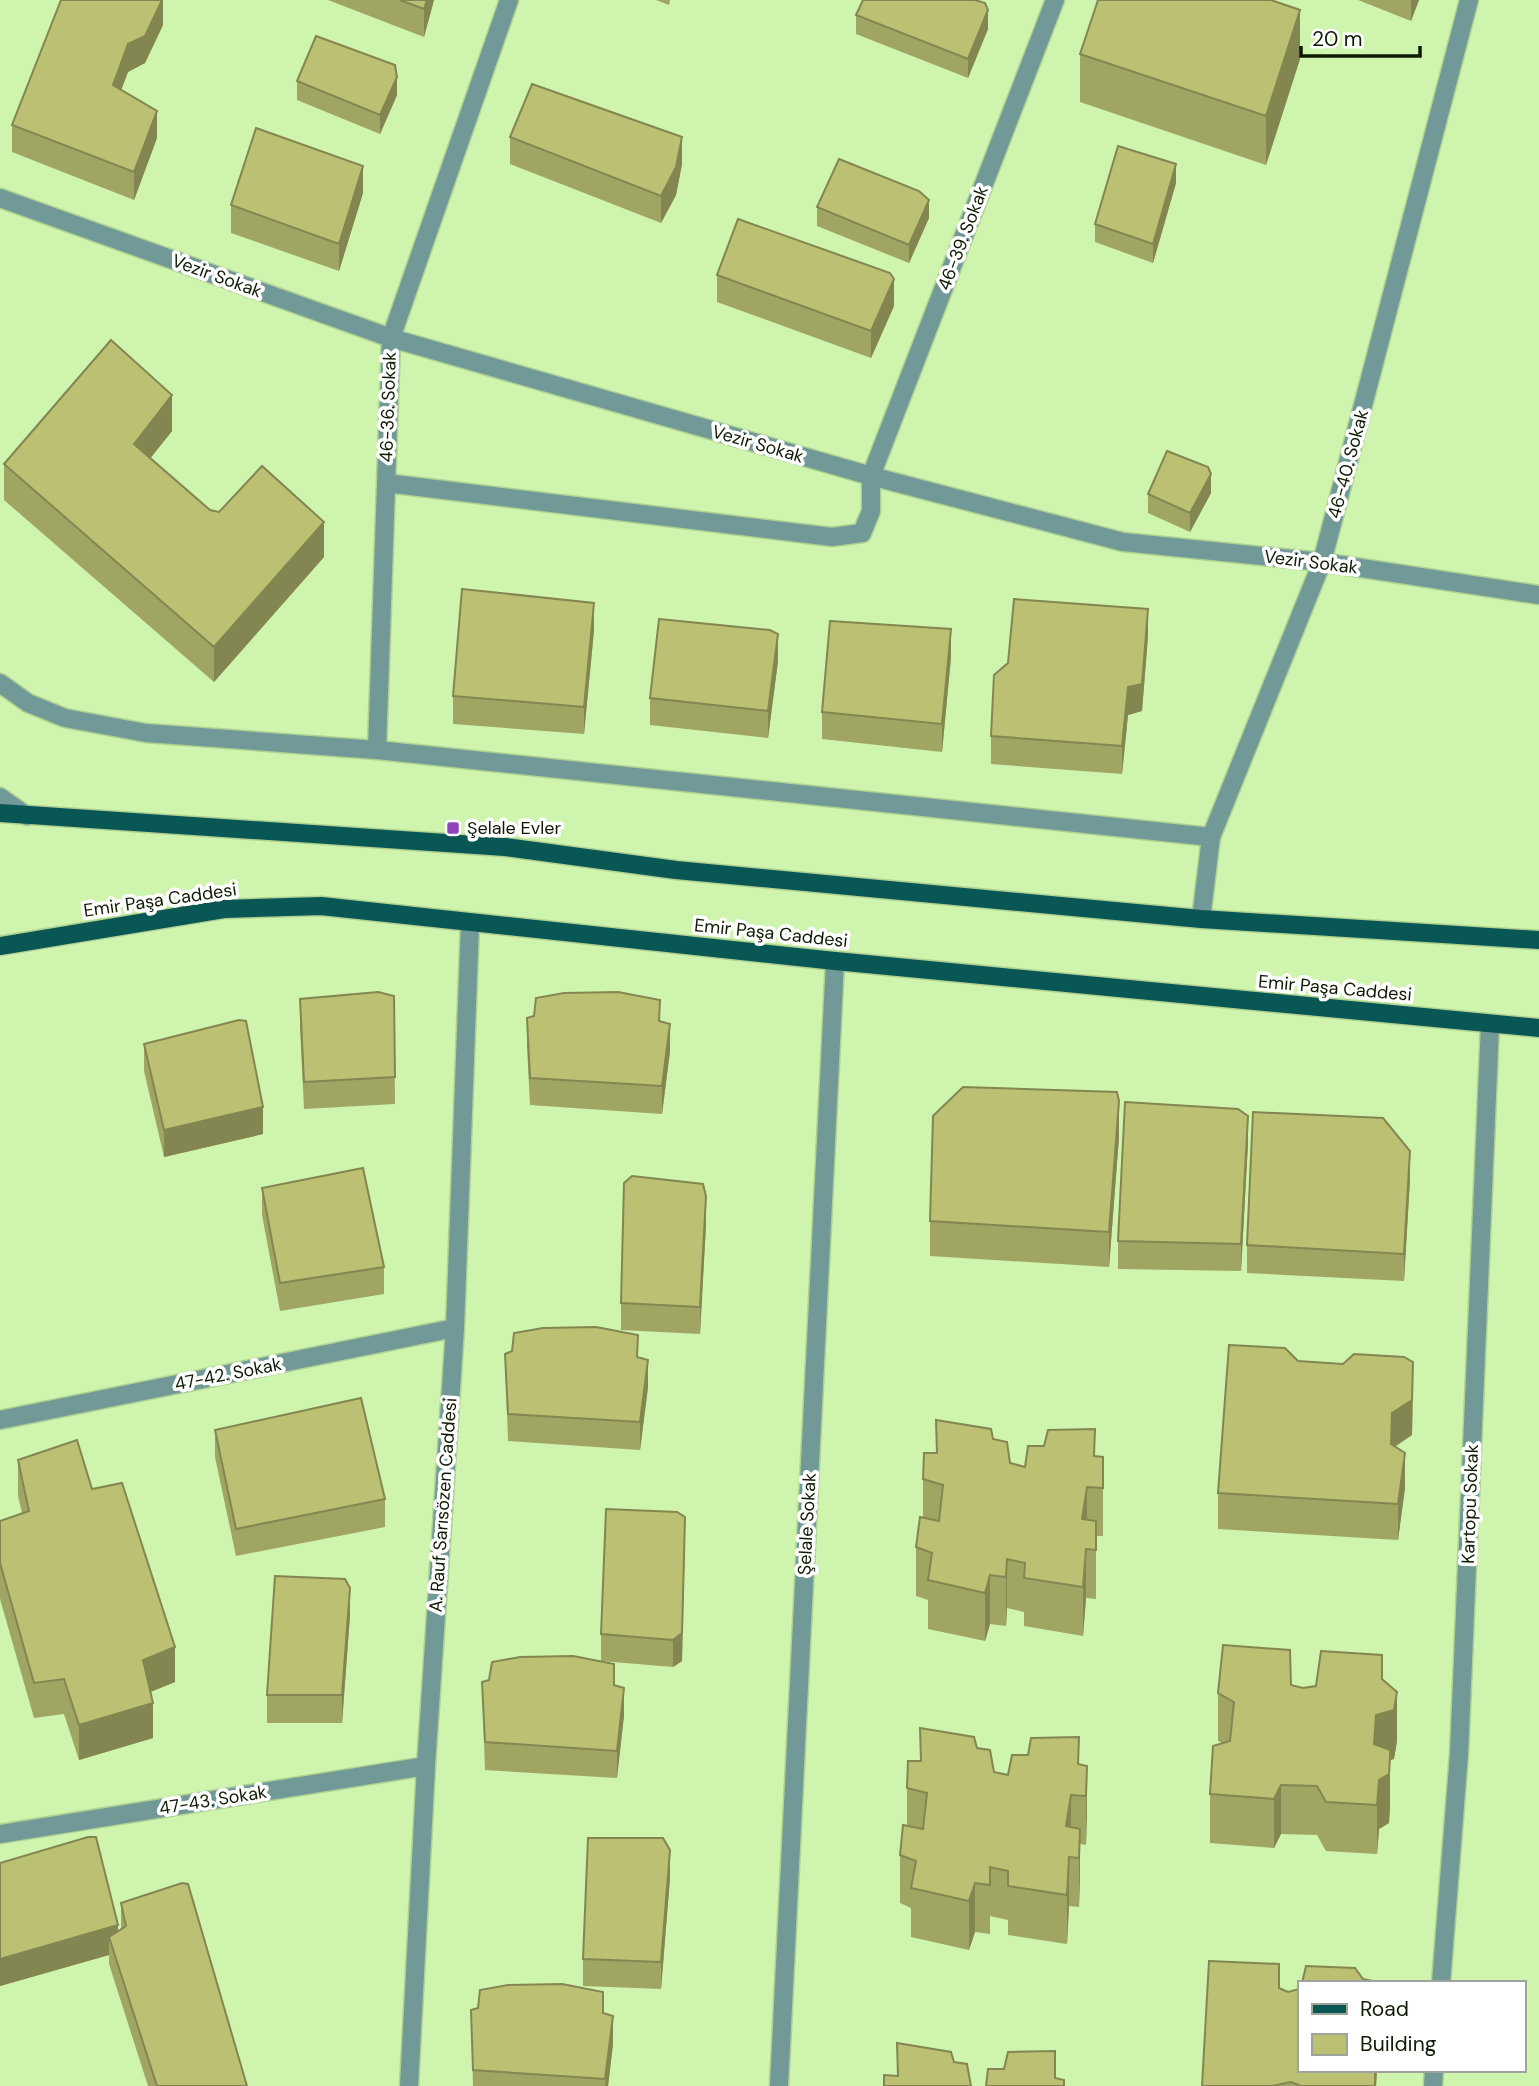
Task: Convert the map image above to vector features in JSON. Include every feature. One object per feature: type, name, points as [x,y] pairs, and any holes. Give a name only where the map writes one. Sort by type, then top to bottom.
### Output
[{"type":"main road","points":[[0,813],[505,847],[676,870],[1201,919],[1539,940]]},
{"type":"main road","name":"Emir Paşa Caddesi","points":[[0,946],[224,909],[321,906],[835,961],[1539,1028]]},
{"type":"street","name":"46-36. Sokak","points":[[377,750],[391,338],[509,0]]},
{"type":"street","name":"46-39. Sokak","points":[[871,476],[1055,0]]},
{"type":"street","name":"46-40. Sokak","points":[[1201,919],[1211,836],[1322,562],[1469,0]]},
{"type":"street","name":"Vezir Sokak","points":[[0,198],[391,338],[871,476],[1123,542],[1322,562],[1539,596]]},
{"type":"street","points":[[386,483],[832,537],[862,533],[871,511],[871,476]]},
{"type":"street","points":[[0,683],[28,702],[65,718],[146,733],[377,750],[1211,836]]},
{"type":"street","points":[[0,797],[27,816]]},
{"type":"street","name":"A. Rauf Sarısözen Caddesi","points":[[409,2086],[426,1766],[455,1328],[470,923]]},
{"type":"street","name":"Şelale Sokak","points":[[779,2086],[835,961]]},
{"type":"street","name":"Kartopu Sokak","points":[[1441,1981],[1459,1754],[1490,1024]]},
{"type":"street","name":"47-42. Sokak","points":[[0,1420],[455,1328]]},
{"type":"street","name":"47-43. Sokak","points":[[0,1834],[426,1766]]},
{"type":"building","points":[[61,0],[162,0],[145,36],[128,44],[113,85],[157,111],[134,172],[12,125]]},
{"type":"building","points":[[400,0],[427,0],[424,9]]},
{"type":"building","points":[[863,0],[975,0],[985,3],[988,10],[968,59],[856,15]]},
{"type":"building","points":[[1098,0],[1271,0],[1300,10],[1266,116],[1080,54]]},
{"type":"building","points":[[316,36],[395,65],[397,77],[380,115],[297,81]]},
{"type":"building","points":[[532,84],[682,137],[676,167],[661,196],[510,137]]},
{"type":"building","points":[[256,128],[363,166],[339,244],[231,205]]},
{"type":"building","points":[[1118,146],[1176,164],[1153,244],[1095,224]]},
{"type":"building","points":[[839,159],[919,191],[929,200],[909,245],[817,207]]},
{"type":"building","points":[[738,219],[890,273],[894,279],[871,331],[717,275]]},
{"type":"building","points":[[111,340],[172,395],[134,444],[210,510],[219,512],[262,466],[324,522],[214,647],[4,464]]},
{"type":"building","points":[[1167,451],[1208,467],[1211,474],[1190,513],[1148,494]]},
{"type":"building","points":[[462,589],[594,603],[584,707],[453,696]]},
{"type":"building","points":[[1014,599],[1148,609],[1142,684],[1128,687],[1122,746],[991,736],[994,675],[1008,663]]},
{"type":"building","points":[[659,619],[770,630],[778,634],[768,711],[650,698]]},
{"type":"building","points":[[830,621],[951,629],[942,724],[822,712]]},
{"type":"building","points":[[378,992],[394,996],[395,1077],[304,1082],[300,999]]},
{"type":"building","points":[[618,992],[660,1000],[659,1021],[670,1024],[662,1086],[530,1078],[527,1018],[534,1016],[536,998],[564,993]]},
{"type":"building","points":[[239,1020],[246,1021],[263,1107],[164,1130],[144,1044]]},
{"type":"building","points":[[963,1087],[1117,1092],[1119,1101],[1109,1232],[930,1221],[933,1116]]},
{"type":"building","points":[[1125,1102],[1238,1109],[1248,1116],[1241,1244],[1118,1241]]},
{"type":"building","points":[[1253,1112],[1383,1118],[1410,1151],[1404,1254],[1247,1245]]},
{"type":"building","points":[[363,1168],[384,1267],[280,1283],[262,1188]]},
{"type":"building","points":[[632,1176],[703,1184],[706,1196],[700,1307],[621,1303],[624,1183]]},
{"type":"building","points":[[596,1327],[638,1335],[637,1357],[648,1360],[640,1422],[508,1414],[505,1354],[512,1351],[514,1333],[543,1328]]},
{"type":"building","points":[[1229,1345],[1285,1348],[1298,1361],[1343,1364],[1354,1354],[1404,1357],[1413,1362],[1412,1400],[1392,1413],[1391,1444],[1405,1453],[1398,1504],[1218,1493]]},
{"type":"building","points":[[361,1398],[385,1499],[236,1529],[215,1430]]},
{"type":"building","points":[[936,1420],[991,1429],[993,1439],[1007,1442],[1010,1463],[1025,1467],[1028,1446],[1044,1446],[1048,1430],[1095,1429],[1094,1456],[1103,1457],[1103,1488],[1087,1487],[1082,1519],[1096,1521],[1096,1550],[1086,1549],[1083,1587],[1024,1578],[1025,1563],[1007,1559],[1006,1577],[990,1575],[985,1593],[928,1580],[932,1553],[916,1547],[920,1517],[939,1521],[943,1485],[923,1479],[924,1453],[937,1453]]},
{"type":"building","points":[[77,1440],[92,1489],[122,1483],[175,1647],[143,1660],[153,1703],[79,1725],[64,1679],[34,1683],[0,1563],[0,1521],[29,1511],[18,1460]]},
{"type":"building","points":[[606,1509],[677,1512],[685,1517],[682,1633],[673,1640],[601,1634]]},
{"type":"building","points":[[275,1576],[345,1579],[350,1588],[342,1695],[267,1695]]},
{"type":"building","points":[[1223,1645],[1290,1650],[1291,1685],[1303,1688],[1316,1686],[1321,1651],[1382,1655],[1382,1679],[1397,1692],[1394,1710],[1376,1715],[1374,1744],[1390,1750],[1389,1774],[1379,1780],[1377,1805],[1326,1802],[1317,1786],[1281,1785],[1274,1799],[1210,1794],[1213,1746],[1230,1741],[1234,1702],[1218,1693]]},
{"type":"building","points":[[573,1656],[614,1664],[614,1685],[624,1688],[617,1751],[485,1742],[482,1682],[489,1680],[492,1662],[520,1657]]},
{"type":"building","points":[[920,1728],[974,1737],[977,1748],[990,1750],[994,1772],[1008,1775],[1012,1755],[1028,1755],[1031,1738],[1079,1737],[1078,1764],[1087,1766],[1086,1796],[1071,1795],[1066,1826],[1080,1829],[1079,1858],[1069,1857],[1067,1895],[1008,1886],[1008,1871],[990,1867],[990,1885],[975,1883],[969,1901],[911,1888],[916,1861],[900,1855],[903,1825],[923,1829],[927,1793],[907,1788],[908,1761],[921,1761]]},
{"type":"building","points":[[96,1837],[118,1925],[0,1959],[0,1863]]},
{"type":"building","points":[[588,1838],[663,1838],[670,1850],[661,1962],[583,1959]]},
{"type":"building","points":[[182,1883],[188,1884],[247,2086],[157,2086],[109,1937],[126,1926],[121,1903]]},
{"type":"building","points":[[1209,1961],[1279,1964],[1279,1988],[1288,1992],[1298,1989],[1298,2072],[1375,2072],[1375,2086],[1299,2086],[1291,2082],[1272,2086],[1202,2086]]},
{"type":"building","points":[[1306,1966],[1355,1968],[1363,1979],[1373,1981],[1302,1981]]},
{"type":"building","points":[[562,1984],[603,1992],[603,2013],[613,2016],[605,2079],[473,2070],[471,2010],[478,2008],[480,1990],[508,1985]]},
{"type":"building","points":[[897,2043],[951,2052],[954,2062],[967,2064],[971,2086],[884,2086],[884,2075],[898,2076]]},
{"type":"building","points":[[1055,2051],[1055,2078],[1064,2080],[1064,2086],[986,2086],[988,2069],[1004,2069],[1008,2052]]},
{"type":"place","name":"Şelale Evler","points":[[453,828]]}]
